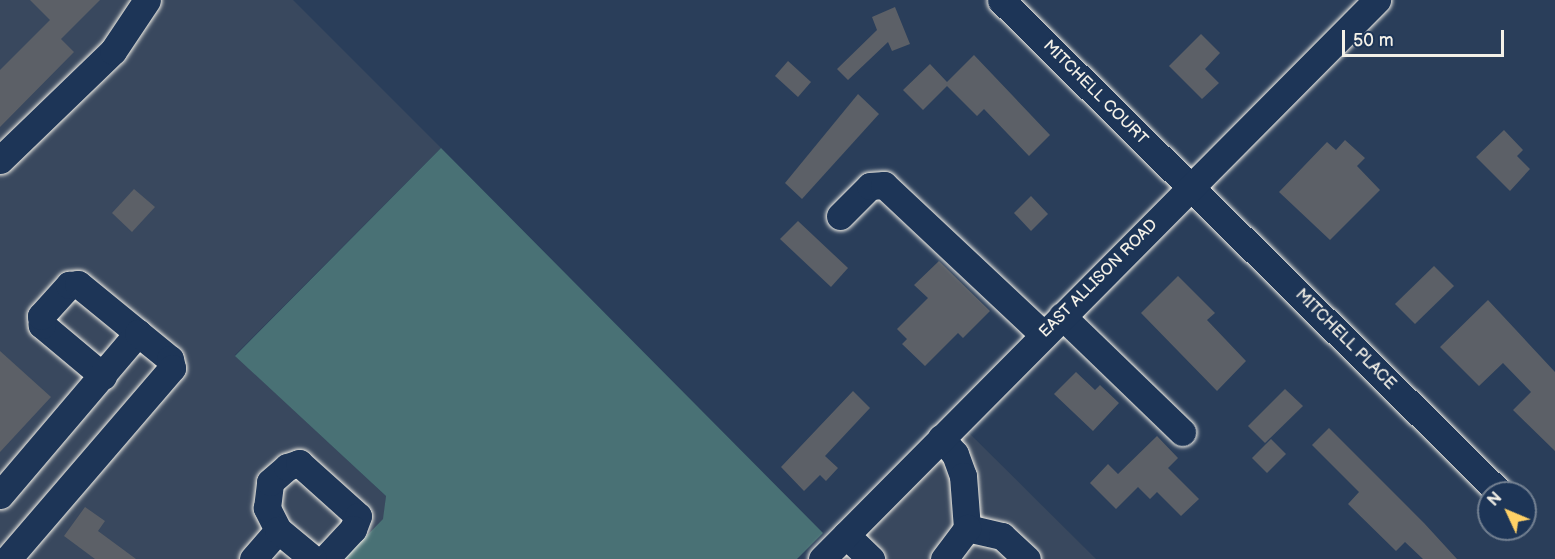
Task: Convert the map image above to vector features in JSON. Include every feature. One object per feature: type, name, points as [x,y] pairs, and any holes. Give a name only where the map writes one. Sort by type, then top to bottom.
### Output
[{"type":"street","points":[[0,160],[113,51],[147,0]]},
{"type":"street","name":"MITCHELL COURT","points":[[1001,0],[1190,187]]},
{"type":"street","name":"EAST ALLISON ROAD","points":[[822,559],[1377,0]]},
{"type":"street","points":[[840,216],[870,186],[884,185],[1182,432]]},
{"type":"street","name":"MITCHELL PLACE","points":[[1190,187],[1488,481]]},
{"type":"street","points":[[8,559],[172,368],[170,359],[78,284],[69,285],[41,316],[42,325],[103,376]]},
{"type":"street","points":[[0,495],[138,333]]},
{"type":"street","points":[[941,438],[955,454],[963,476],[967,528],[944,559]]},
{"type":"street","points":[[313,559],[279,530],[267,508],[270,482],[287,467],[299,463],[358,516],[353,529],[325,559]]},
{"type":"street","points":[[967,528],[1002,536],[1028,559]]},
{"type":"street","points":[[254,559],[279,530]]},
{"type":"street","points":[[846,535],[871,559]]},
{"type":"shaded area","points":[[0,0],[293,0],[441,148],[235,355],[386,496],[384,519],[344,559],[0,559]]},
{"type":"shaded area","points":[[966,430],[1096,559],[839,559]]},
{"type":"green space","points":[[441,148],[823,533],[797,559],[344,559],[383,519],[386,496],[235,356]]},
{"type":"building","points":[[30,0],[100,0],[61,39],[74,52],[0,127],[0,70],[50,20]]},
{"type":"building","points":[[895,7],[910,44],[892,51],[888,42],[848,80],[837,69],[877,30],[872,17]]},
{"type":"building","points":[[1201,34],[1220,53],[1205,69],[1219,83],[1202,99],[1169,66]]},
{"type":"building","points":[[974,55],[1050,135],[1029,156],[984,109],[977,116],[947,86],[923,110],[903,90],[930,64],[947,82]]},
{"type":"building","points":[[788,61],[811,82],[798,97],[775,76]]},
{"type":"building","points":[[858,94],[879,114],[802,199],[785,183]]},
{"type":"building","points":[[1504,130],[1523,150],[1517,156],[1530,169],[1510,191],[1476,157]]},
{"type":"building","points":[[1345,140],[1365,158],[1357,166],[1380,190],[1330,240],[1279,192],[1327,142],[1336,150]]},
{"type":"building","points":[[134,189],[155,207],[132,232],[112,213]]},
{"type":"building","points":[[1031,196],[1048,214],[1031,231],[1014,213]]},
{"type":"building","points":[[798,221],[848,268],[831,287],[780,239]]},
{"type":"building","points":[[939,261],[990,311],[963,338],[958,333],[925,366],[902,344],[907,339],[897,329],[928,298],[914,285]]},
{"type":"building","points":[[1434,266],[1454,286],[1415,324],[1395,304]]},
{"type":"building","points":[[1178,276],[1215,313],[1207,320],[1246,361],[1217,391],[1141,313]]},
{"type":"building","points":[[1488,300],[1555,372],[1555,451],[1513,410],[1531,392],[1503,363],[1479,386],[1440,347]]},
{"type":"building","points":[[0,351],[51,397],[0,452]]},
{"type":"building","points":[[1076,372],[1095,390],[1100,385],[1119,403],[1093,431],[1054,394]]},
{"type":"building","points":[[1285,389],[1303,406],[1265,443],[1248,426]]},
{"type":"building","points":[[853,391],[870,408],[825,456],[838,468],[826,481],[820,475],[804,491],[781,467]]},
{"type":"building","points":[[1329,428],[1457,559],[1423,559],[1405,542],[1396,551],[1348,504],[1359,492],[1312,445]]},
{"type":"building","points":[[1157,436],[1178,458],[1168,468],[1199,499],[1181,516],[1157,492],[1150,499],[1138,487],[1116,509],[1090,483],[1108,464],[1118,474]]},
{"type":"building","points":[[1271,439],[1286,454],[1267,473],[1252,458]]},
{"type":"building","points":[[85,507],[105,521],[98,531],[136,559],[95,559],[64,536]]}]
